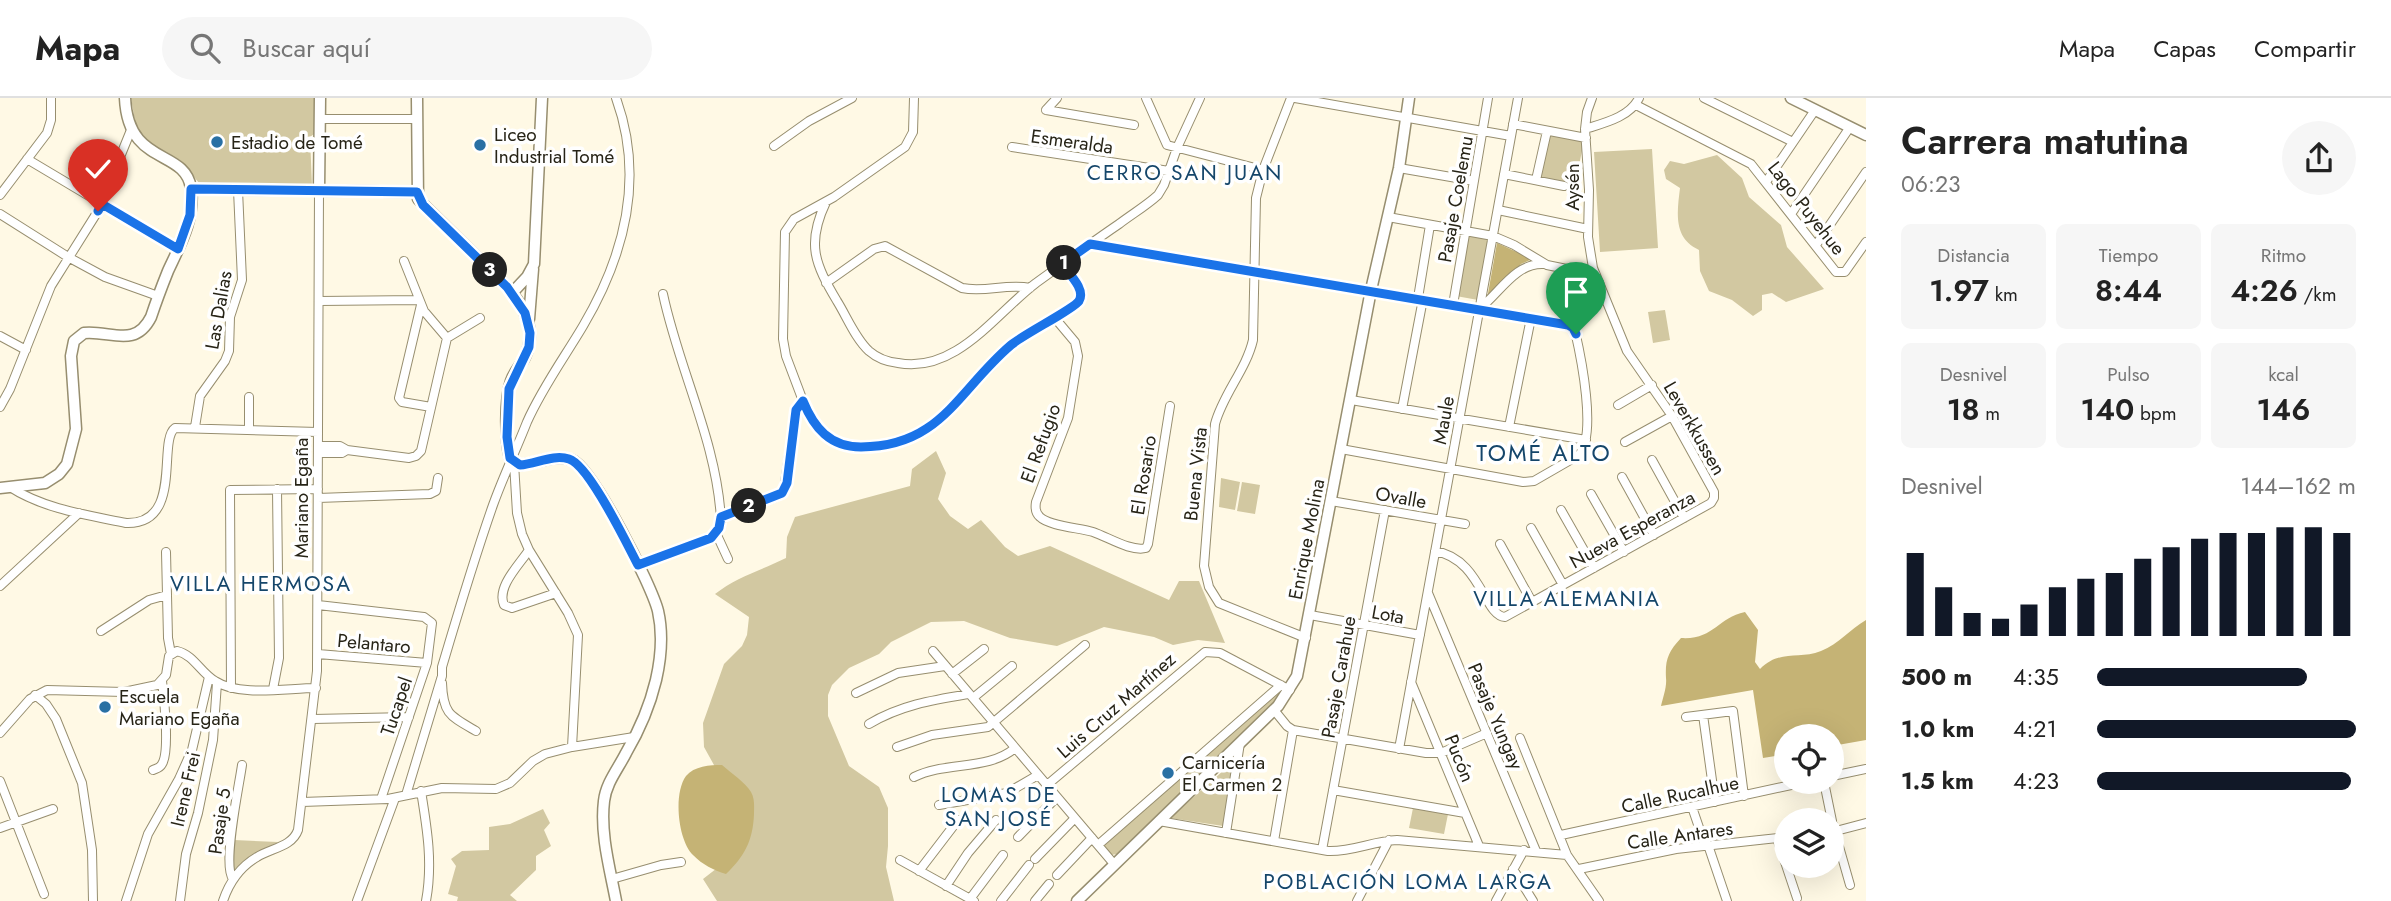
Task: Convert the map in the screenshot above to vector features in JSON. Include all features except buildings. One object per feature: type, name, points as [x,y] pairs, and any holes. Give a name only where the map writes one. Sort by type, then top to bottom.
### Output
[{"type":"main road","points":[[5,488],[45,483],[59,474],[67,464],[76,429],[71,352],[75,338],[88,332],[120,336],[135,334],[149,321],[190,215],[191,189],[186,175],[180,168],[144,146],[131,130],[125,98]]},
{"type":"main road","name":"Mariano Egaña","points":[[319,191],[320,98]]},
{"type":"main road","points":[[417,98],[417,192],[423,205],[512,293],[523,307],[529,326]]},
{"type":"main road","points":[[542,98],[529,347],[509,389],[508,444],[513,462],[523,465],[564,458],[576,462],[594,485],[638,565],[656,604],[661,638],[655,683],[634,737],[608,785],[604,799],[605,839],[616,901]]},
{"type":"main road","name":"Enrique Molina","points":[[1077,901],[1274,710],[1299,669],[1371,290],[1399,168],[1409,98]]},
{"type":"main road","points":[[1791,98],[1866,135]]},
{"type":"main road","points":[[191,189],[417,192]]},
{"type":"main road","points":[[512,293],[527,277],[534,264]]},
{"type":"street","points":[[0,195],[49,129],[51,98]]},
{"type":"street","name":"Tucapel","points":[[406,795],[489,515],[540,397],[607,281],[625,227],[629,199],[630,151],[616,98]]},
{"type":"street","points":[[774,146],[809,121],[852,98]]},
{"type":"street","points":[[914,98],[913,132],[905,147],[826,202],[794,219],[784,235],[784,348],[803,401],[822,432],[836,443],[865,447],[906,440],[921,434],[942,417],[1016,341],[1074,306],[1080,296],[1077,285],[1062,264]]},
{"type":"street","points":[[1057,98],[1046,110],[1134,125]]},
{"type":"street","points":[[1146,98],[1168,146],[1263,170]]},
{"type":"street","points":[[826,202],[819,218],[814,242],[816,261],[826,283],[867,349],[886,360],[914,365],[933,361],[964,345],[990,326],[1030,288],[1153,199],[1164,185],[1177,148],[1200,98]]},
{"type":"street","points":[[1293,98],[1511,136]]},
{"type":"street","name":"Buena Vista","points":[[1293,98],[1263,170],[1255,208],[1251,347],[1215,424],[1204,570],[1213,595],[1219,603],[1306,638]]},
{"type":"street","name":"Pasaje Coelemu","points":[[1453,305],[1488,98]]},
{"type":"street","name":"Maule","points":[[1399,748],[1518,98]]},
{"type":"street","name":"Aysén","points":[[1592,98],[1586,117],[1591,257],[1627,351],[1645,375]]},
{"type":"street","points":[[1704,98],[1793,142]]},
{"type":"street","points":[[1513,124],[1547,131],[1586,134],[1618,117],[1637,102]]},
{"type":"street","name":"Lago Puyehue","points":[[1637,102],[1747,160],[1841,274],[1847,270],[1866,242]]},
{"type":"street","points":[[1766,182],[1815,110]]},
{"type":"street","points":[[320,119],[417,119]]},
{"type":"street","points":[[1791,214],[1850,127]]},
{"type":"street","points":[[0,407],[51,286],[102,204],[131,130]]},
{"type":"street","name":"Aysén","points":[[1536,180],[1547,131]]},
{"type":"street","name":"Esmeralda","points":[[1012,147],[1169,171]]},
{"type":"street","points":[[27,159],[178,249]]},
{"type":"street","points":[[1399,168],[1474,181]]},
{"type":"street","points":[[1816,245],[1866,172]]},
{"type":"street","points":[[1504,174],[1564,186]]},
{"type":"street","name":"Las Dalias","points":[[195,428],[200,396],[228,355],[230,317],[241,284],[239,190]]},
{"type":"street","name":"Mariano Egaña","points":[[223,901],[233,879],[255,857],[295,838],[302,802],[318,654],[319,191]]},
{"type":"street","points":[[1497,210],[1588,229]]},
{"type":"street","points":[[0,214],[68,257],[114,281],[158,296]]},
{"type":"street","points":[[1388,217],[1493,236],[1547,265]]},
{"type":"street","points":[[1402,409],[1430,225]]},
{"type":"street","points":[[1090,244],[1371,290],[1573,328],[1588,414],[1586,440],[1579,456],[1529,482],[1341,449]]},
{"type":"street","points":[[826,283],[874,249],[885,246],[962,288],[1030,288]]},
{"type":"street","points":[[404,261],[420,303],[434,325],[447,338]]},
{"type":"street","points":[[1479,309],[1522,268],[1532,264],[1596,275]]},
{"type":"street","points":[[638,565],[707,540],[716,533],[721,517],[708,447],[663,294]]},
{"type":"street","points":[[319,301],[420,303]]},
{"type":"street","points":[[420,303],[398,398],[402,402],[431,407]]},
{"type":"street","name":"El Refugio","points":[[1054,317],[1075,342],[1078,356],[1068,418],[1036,502],[1036,512],[1050,522],[1093,532],[1137,549],[1146,548]]},
{"type":"street","points":[[318,449],[340,446],[347,450],[409,458],[416,456],[421,451],[447,338],[480,318]]},
{"type":"street","points":[[1509,427],[1531,318]]},
{"type":"street","points":[[0,335],[26,350]]},
{"type":"street","name":"Leverkkussen","points":[[1645,375],[1672,416],[1714,498]]},
{"type":"street","points":[[1618,405],[1652,385]]},
{"type":"street","points":[[249,397],[249,429]]},
{"type":"street","points":[[1351,400],[1586,440]]},
{"type":"street","points":[[721,517],[776,497],[785,490],[795,414],[803,401]]},
{"type":"street","name":"El Rosario","points":[[1146,548],[1149,544],[1170,406]]},
{"type":"street","points":[[1625,442],[1672,416]]},
{"type":"street","points":[[5,488],[38,502],[79,513],[129,523],[140,522],[151,514],[166,486],[172,429],[178,427],[318,432]]},
{"type":"street","points":[[1652,460],[1684,518]]},
{"type":"street","points":[[513,462],[518,520],[529,550],[574,624],[579,640],[572,747]]},
{"type":"street","points":[[1622,477],[1654,535]]},
{"type":"street","points":[[318,498],[430,494],[436,491],[438,478]]},
{"type":"street","points":[[273,689],[279,653],[277,489]]},
{"type":"street","points":[[231,688],[230,490],[318,489]]},
{"type":"street","points":[[1591,494],[1624,552]]},
{"type":"street","name":"Nueva Esperanza","points":[[1435,551],[1450,555],[1464,564],[1494,613],[1499,617],[1508,616],[1711,503],[1714,498]]},
{"type":"street","name":"Ovalle","points":[[1332,501],[1465,524]]},
{"type":"street","name":"Pasaje Carahue","points":[[1322,850],[1384,510]]},
{"type":"street","points":[[1561,510],[1594,568]]},
{"type":"street","points":[[0,586],[79,513]]},
{"type":"street","points":[[1531,528],[1563,585]]},
{"type":"street","points":[[716,533],[728,559]]},
{"type":"street","points":[[1500,544],[1532,602]]},
{"type":"street","points":[[529,550],[507,583],[502,603],[512,608],[556,593]]},
{"type":"street","points":[[0,733],[35,695],[58,689],[130,691],[157,685],[162,681],[171,653],[168,638],[166,552]]},
{"type":"street","name":"Pasaje Yungay","points":[[1427,593],[1536,851]]},
{"type":"street","points":[[101,631],[143,603],[167,595]]},
{"type":"street","name":"Tucapel","points":[[318,605],[424,617],[431,621],[433,629],[426,663],[381,799]]},
{"type":"street","name":"Lota","points":[[1310,615],[1420,635]]},
{"type":"street","points":[[897,747],[932,735],[984,729],[1085,645]]},
{"type":"street","points":[[952,674],[984,649]]},
{"type":"street","points":[[171,653],[177,651],[185,654],[217,683],[231,688],[316,688]]},
{"type":"street","points":[[933,651],[1114,864]]},
{"type":"street","name":"Luis Cruz Martínez","points":[[1047,785],[1197,657],[1208,651],[1220,653],[1286,687]]},
{"type":"street","name":"Pelantaro","points":[[318,654],[426,663]]},
{"type":"street","points":[[856,692],[898,673],[945,666]]},
{"type":"street","points":[[869,724],[889,713],[918,703],[971,696],[1012,666]]},
{"type":"street","points":[[442,672],[446,710],[476,731]]},
{"type":"street","points":[[126,901],[148,834],[192,750],[209,677]]},
{"type":"street","points":[[153,770],[161,766],[164,760],[162,681]]},
{"type":"street","name":"Pucón","points":[[1411,682],[1479,846]]},
{"type":"street","name":"Irene Frei","points":[[180,901],[186,853],[198,813],[213,740],[217,683]]},
{"type":"street","name":"Enrique Molina","points":[[1057,875],[1286,687]]},
{"type":"street","points":[[35,695],[46,704],[56,719],[82,783],[92,850],[93,901]]},
{"type":"street","points":[[1274,710],[1293,730],[1430,754],[1441,753],[1487,733]]},
{"type":"street","points":[[1686,717],[1733,711],[1744,796]]},
{"type":"street","points":[[1703,715],[1715,802]]},
{"type":"street","points":[[313,719],[409,717]]},
{"type":"street","points":[[1274,841],[1293,730]]},
{"type":"street","points":[[302,802],[394,798],[442,788],[500,787],[510,783],[538,758],[572,747],[634,737]]},
{"type":"street","points":[[1520,738],[1567,855],[1599,901]]},
{"type":"street","points":[[1226,832],[1240,743]]},
{"type":"street","points":[[914,777],[936,769],[995,760],[1015,748]]},
{"type":"street","name":"Pasaje 5","points":[[233,879],[229,873],[229,857],[242,765]]},
{"type":"street","points":[[1844,774],[1866,769]]},
{"type":"street","points":[[939,806],[1007,793],[1038,775]]},
{"type":"street","points":[[0,781],[44,894]]},
{"type":"street","name":"Calle Rucalhue","points":[[1561,835],[1774,789]]},
{"type":"street","points":[[1333,790],[1465,813]]},
{"type":"street","points":[[421,791],[430,852],[426,901]]},
{"type":"street","points":[[1018,836],[1057,797]]},
{"type":"street","points":[[357,901],[394,798]]},
{"type":"street","points":[[1692,807],[1727,901]]},
{"type":"street","points":[[0,828],[53,809]]},
{"type":"street","points":[[1002,901],[1032,862],[1075,818]]},
{"type":"street","points":[[919,871],[958,820]]},
{"type":"street","points":[[946,886],[996,820]]},
{"type":"street","points":[[1159,821],[1322,850],[1348,850],[1389,840],[1567,855]]},
{"type":"street","points":[[1844,826],[1866,823]]},
{"type":"street","name":"Calle Antares","points":[[1579,869],[1706,845],[1774,838]]},
{"type":"street","points":[[1357,901],[1389,840]]},
{"type":"street","points":[[1496,901],[1524,850]]},
{"type":"street","points":[[900,860],[972,900],[1003,855]]},
{"type":"street","points":[[612,879],[681,862]]},
{"type":"street","points":[[1844,865],[1850,885]]},
{"type":"street","points":[[1513,869],[1533,901]]},
{"type":"street","points":[[1792,878],[1797,898]]},
{"type":"street","points":[[1035,901],[1049,884]]},
{"type":"shaded area","name":"Estadio de Tomé","points":[[131,98],[314,98],[314,134],[310,137],[312,186],[199,183],[180,160],[153,147],[136,127]]},
{"type":"shaded area","points":[[1550,133],[1584,141],[1575,185],[1540,179]]},
{"type":"shaded area","points":[[1652,149],[1658,248],[1600,252],[1594,152]]},
{"type":"shaded area","points":[[1717,155],[1742,178],[1749,197],[1781,225],[1787,247],[1824,289],[1786,302],[1772,293],[1762,295],[1762,310],[1753,316],[1732,300],[1709,291],[1700,271],[1699,250],[1685,239],[1681,232],[1678,215],[1680,188],[1666,179],[1664,170],[1670,161],[1684,164]]},
{"type":"shaded area","points":[[1468,234],[1491,239],[1478,300],[1456,296]]},
{"type":"shaded area","points":[[1497,243],[1532,259],[1521,264],[1487,299]]},
{"type":"shaded area","points":[[1665,310],[1670,340],[1653,343],[1648,312]]},
{"type":"shaded area","points":[[936,451],[946,473],[938,499],[950,516],[968,529],[981,520],[1005,547],[1018,556],[1050,546],[1169,600],[1179,581],[1199,581],[1225,643],[1198,640],[1173,645],[1154,637],[1104,627],[1057,646],[1010,638],[964,621],[931,622],[891,642],[879,654],[849,668],[832,685],[828,695],[828,716],[849,766],[879,787],[888,808],[886,867],[894,901],[717,901],[703,879],[730,858],[714,765],[704,747],[703,723],[724,664],[742,646],[747,635],[749,617],[715,594],[740,578],[786,558],[787,537],[795,517],[910,486],[912,469]]},
{"type":"shaded area","points":[[1221,478],[1240,482],[1235,510],[1219,507]]},
{"type":"shaded area","points":[[1242,482],[1260,485],[1255,514],[1237,511]]},
{"type":"shaded area","points":[[1745,612],[1758,630],[1755,662],[1760,669],[1775,659],[1821,651],[1866,620],[1866,740],[1844,744],[1844,724],[1774,724],[1774,756],[1763,758],[1753,690],[1661,706],[1666,685],[1667,661],[1670,652],[1681,638],[1701,636]]},
{"type":"shaded area","points":[[1279,689],[1283,693],[1281,698],[1117,854],[1111,855],[1104,848],[1104,843]]},
{"type":"shaded area","points":[[1233,762],[1223,826],[1170,818]]},
{"type":"shaded area","points":[[722,765],[748,788],[754,806],[752,832],[747,847],[726,874],[712,869],[693,855],[684,839],[679,817],[680,794],[686,776],[702,767]]},
{"type":"shaded area","points":[[1413,808],[1448,814],[1444,834],[1409,828]]},
{"type":"shaded area","points":[[543,809],[550,823],[544,830],[551,846],[536,856],[536,870],[510,895],[517,901],[457,901],[458,897],[448,894],[456,866],[451,859],[462,851],[489,850],[489,827],[510,824]]},
{"type":"shaded area","points":[[234,840],[278,842],[253,855],[231,873]]},
{"type":"place","name":"Estadio de Tomé","points":[[217,142]]},
{"type":"place","name":"Liceo Industrial Tomé","points":[[480,145]]},
{"type":"place","name":"Escuela Mariano Egaña","points":[[105,707]]},
{"type":"place","name":"Carnicería El Carmen 2","points":[[1168,773]]},
{"type":"district","name":"CERRO SAN JUAN","points":[[1185,173]]},
{"type":"district","name":"TOMÉ ALTO","points":[[1544,453]]},
{"type":"district","name":"VILLA HERMOSA","points":[[261,584]]},
{"type":"district","name":"VILLA ALEMANIA","points":[[1567,599]]},
{"type":"district","name":"LOMAS DE SAN JOSÉ","points":[[999,807]]},
{"type":"district","name":"POBLACIÓN LOMA LARGA","points":[[1408,882]]},
{"type":"route","points":[[98,211],[102,204],[178,249],[186,233],[190,215],[191,189],[417,192],[423,205],[507,287],[520,302],[525,313],[530,333],[529,347],[512,377],[509,389],[507,437],[510,458],[520,465],[560,458],[576,462],[594,485],[638,565],[711,538],[718,531],[721,517],[782,493],[787,483],[796,410],[803,401],[825,435],[841,445],[884,445],[911,439],[925,431],[951,409],[1011,345],[1079,302],[1079,289],[1062,264],[1090,244],[1568,325],[1576,334]]}]
